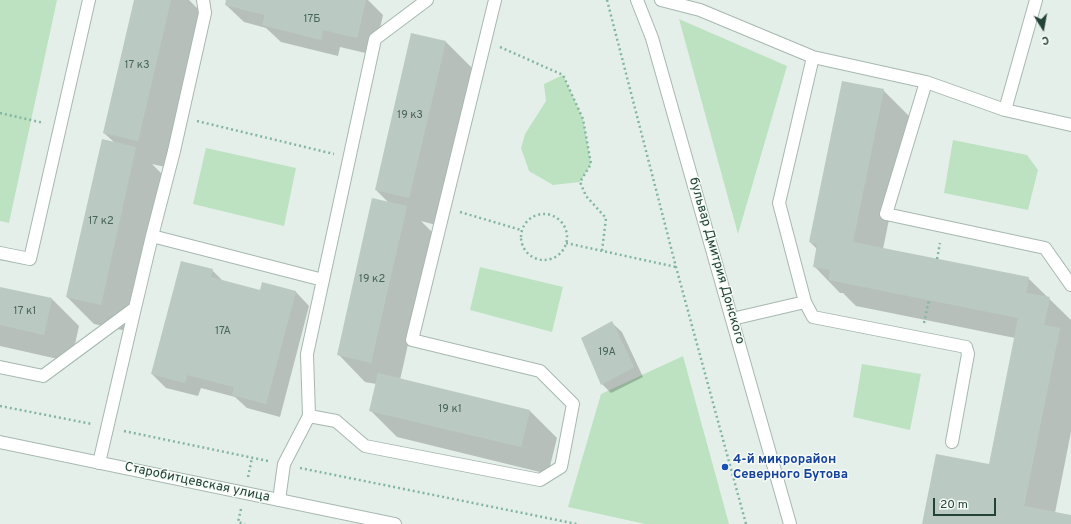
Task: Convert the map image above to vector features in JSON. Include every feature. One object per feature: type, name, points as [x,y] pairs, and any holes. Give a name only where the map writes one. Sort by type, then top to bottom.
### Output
[{"type":"street","points":[[0,253],[30,259],[89,0]]},
{"type":"street","points":[[99,463],[152,236],[174,151],[205,13],[203,0]]},
{"type":"street","points":[[279,500],[284,464],[309,416],[307,354],[375,40],[427,0]]},
{"type":"street","points":[[309,416],[336,421],[365,446],[540,480],[561,466],[573,404],[540,371],[412,340],[495,0]]},
{"type":"street","name":"бульвар Дмитрия Донского","points":[[637,0],[652,38],[790,524]]},
{"type":"street","points":[[661,0],[700,10],[813,57],[926,82],[1005,110],[1071,126]]},
{"type":"street","points":[[1005,110],[1036,0]]},
{"type":"street","points":[[813,57],[779,203],[805,302],[813,317],[966,347],[968,354],[952,442]]},
{"type":"street","points":[[926,82],[886,214],[1045,248],[1071,285]]},
{"type":"street","points":[[152,236],[323,280]]},
{"type":"street","points":[[732,319],[805,302]]},
{"type":"street","points":[[0,367],[43,376],[135,308]]},
{"type":"street","name":"Старобитцевская улица","points":[[0,442],[395,524]]},
{"type":"path","points":[[607,0],[676,267],[746,524]]},
{"type":"path","points":[[485,41],[563,75],[583,119],[591,164],[580,182],[586,196],[606,218],[602,251]]},
{"type":"path","points":[[0,114],[60,126]]},
{"type":"path","points":[[181,117],[350,157]]},
{"type":"path","points":[[445,207],[521,230]]},
{"type":"path","points":[[542,213],[550,214],[561,221],[566,228],[566,243],[560,254],[553,258],[539,260],[531,257],[524,250],[520,238],[521,230],[529,218],[534,215],[542,213]]},
{"type":"path","points":[[566,243],[676,267]]},
{"type":"path","points":[[921,338],[929,300]]},
{"type":"green space","points":[[0,0],[57,0],[9,223],[0,221]]},
{"type":"green space","points":[[679,19],[787,66],[738,234]]},
{"type":"green space","points":[[563,75],[583,119],[591,164],[580,182],[553,185],[529,171],[521,148],[525,134],[546,101],[544,84]]},
{"type":"green space","points":[[953,140],[1027,155],[1038,170],[1028,210],[944,193]]},
{"type":"green space","points":[[206,148],[296,168],[284,226],[193,204]]},
{"type":"green space","points":[[480,267],[563,287],[552,332],[470,310]]},
{"type":"green space","points":[[683,356],[729,524],[645,524],[568,507],[601,394]]},
{"type":"green space","points":[[862,364],[921,374],[910,430],[853,417]]},
{"type":"building","points":[[134,0],[171,0],[138,141],[103,133]]},
{"type":"building","points":[[226,0],[366,0],[357,38],[323,30],[321,40],[262,25],[265,15],[225,5]]},
{"type":"building","points":[[411,33],[446,41],[409,198],[375,190]]},
{"type":"building","points":[[842,81],[884,89],[853,242],[1029,277],[1026,293],[1050,297],[1044,325],[1060,328],[1024,506],[1071,515],[1071,524],[922,524],[936,454],[989,464],[1018,318],[829,280],[830,270],[813,267],[817,244],[809,242]]},
{"type":"building","points":[[102,139],[136,147],[101,305],[66,297]]},
{"type":"building","points":[[372,198],[407,206],[371,363],[337,355]]},
{"type":"building","points":[[181,261],[213,269],[211,277],[260,290],[262,282],[296,291],[266,404],[232,395],[234,387],[187,375],[185,383],[151,374]]},
{"type":"building","points":[[0,287],[52,298],[44,335],[0,325]]},
{"type":"building","points":[[612,321],[634,367],[601,385],[581,338]]},
{"type":"building","points":[[378,373],[530,410],[521,447],[369,411]]},
{"type":"place","name":"4-й микрорайон Северного Бутова","points":[[725,467]]}]
